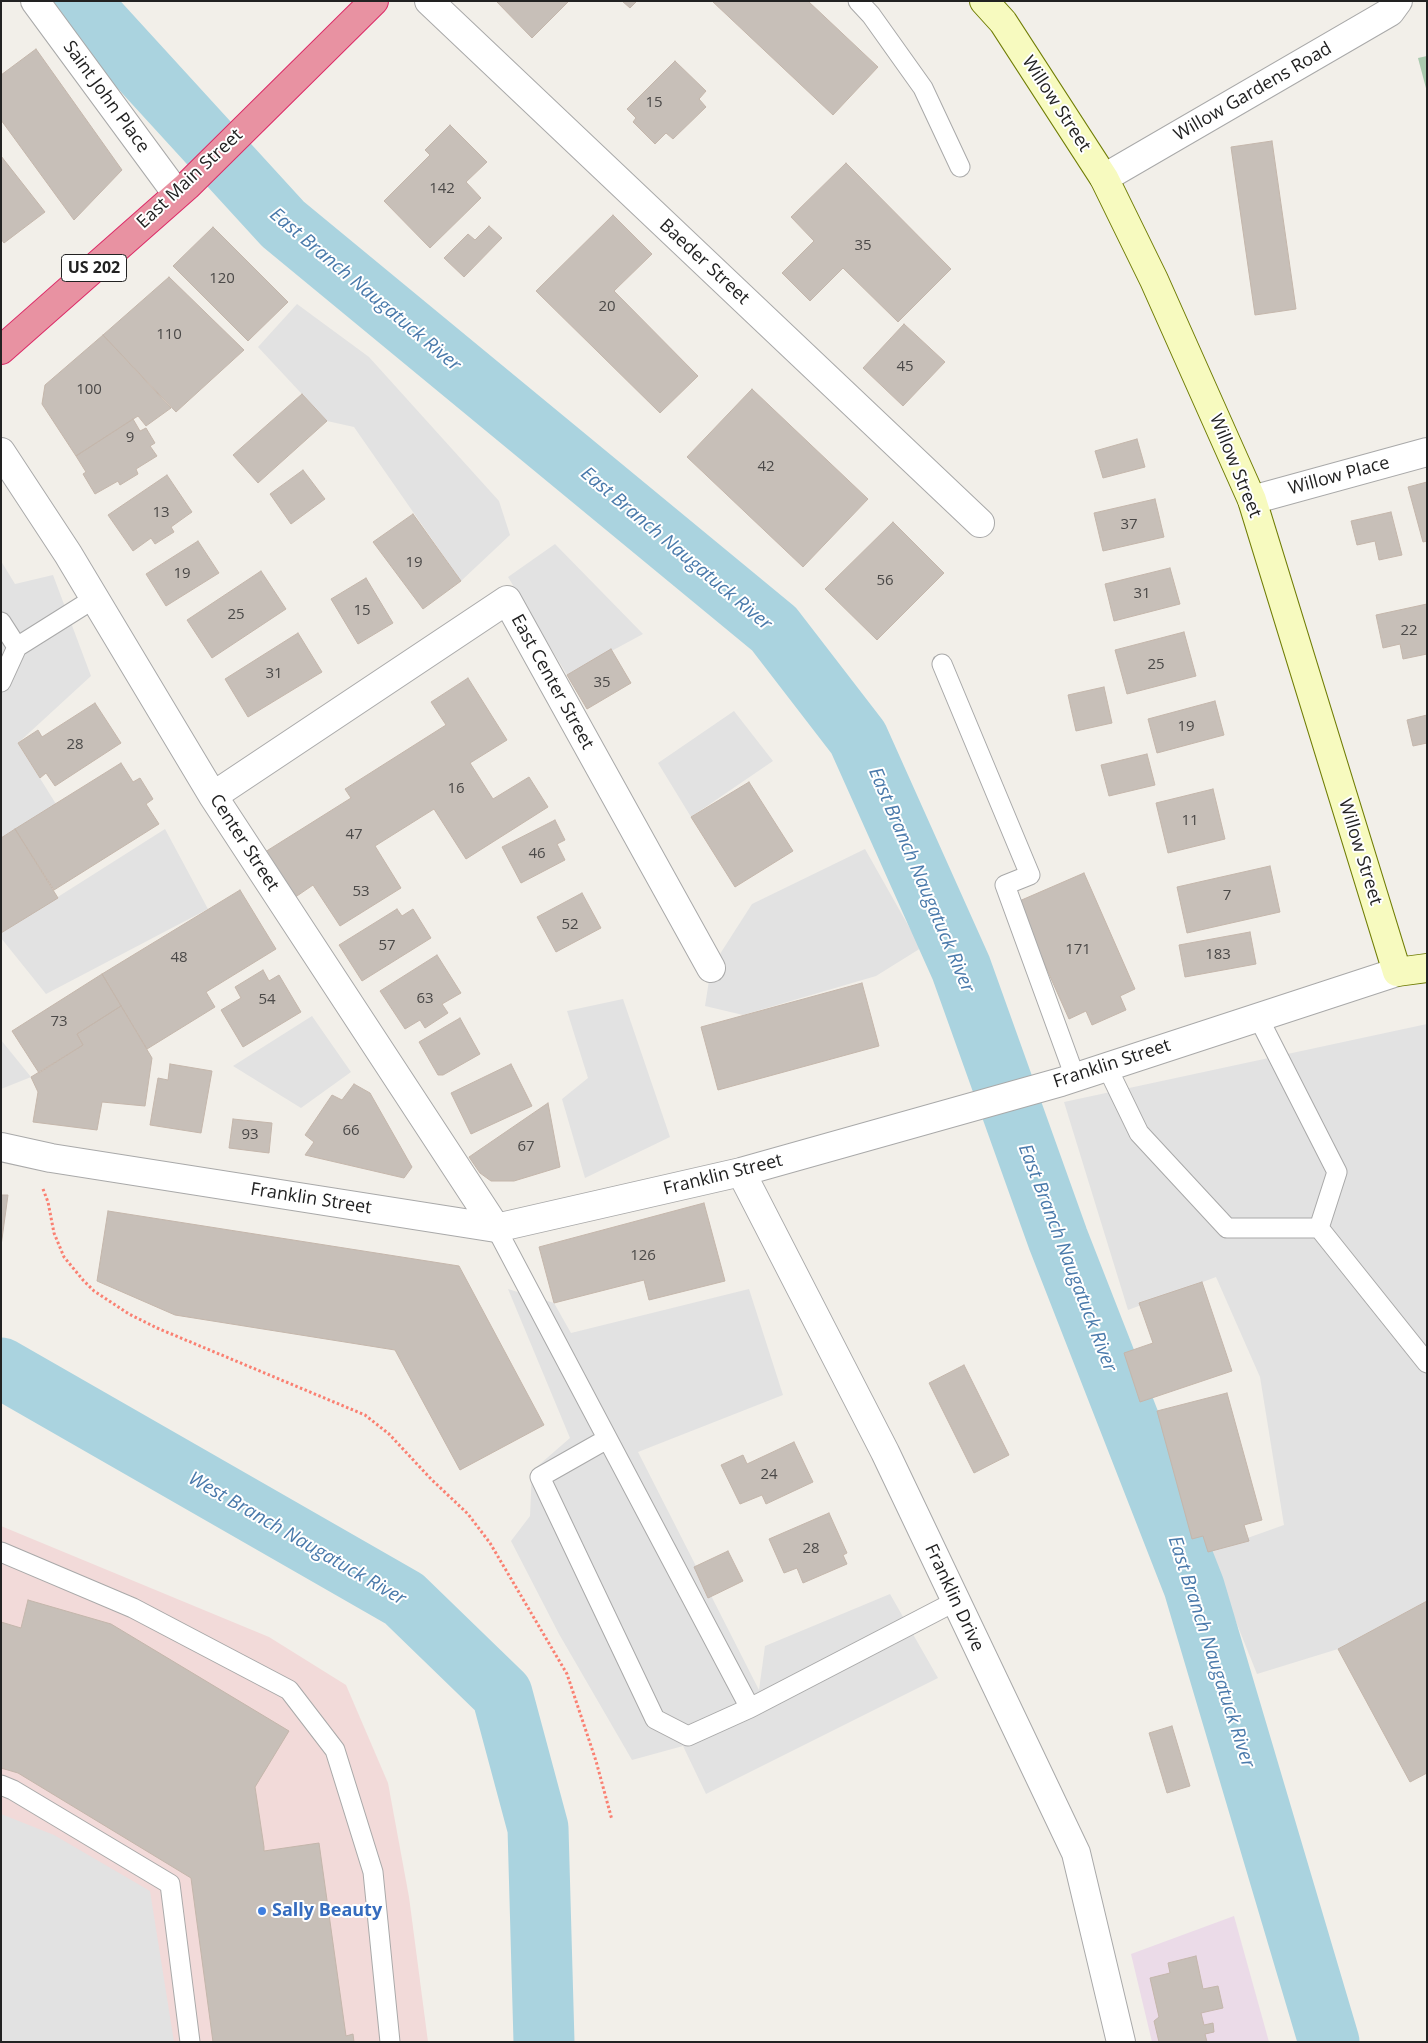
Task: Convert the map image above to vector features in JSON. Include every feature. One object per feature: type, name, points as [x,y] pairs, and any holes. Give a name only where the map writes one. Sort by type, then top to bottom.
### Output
[{"type":"highway","name":"East Main Street","points":[[1,350],[182,190],[374,1]]},
{"type":"main road","name":"Willow Street","points":[[984,1],[1002,22],[1104,178],[1154,280],[1252,500],[1396,972]]},
{"type":"main road","name":"Franklin Street","points":[[1396,972],[1427,968]]},
{"type":"street","name":"Saint John Place","points":[[36,1],[182,190]]},
{"type":"street","name":"Baeder Street","points":[[429,1],[980,523]]},
{"type":"street","name":"Willow Gardens Road","points":[[1104,178],[1390,12],[1398,1]]},
{"type":"street","name":"Center Street","points":[[1,452],[95,598],[213,796],[496,1228]]},
{"type":"street","name":"Willow Place","points":[[1252,500],[1427,452]]},
{"type":"street","name":"East Center Street","points":[[213,796],[507,600],[711,968]]},
{"type":"street","name":"Franklin Street","points":[[1,1147],[51,1158],[496,1228],[741,1172],[1068,1079],[1396,972]]},
{"type":"street","name":"Franklin Drive","points":[[741,1172],[885,1452],[1076,1853],[1121,2042]]},
{"type":"lane","points":[[858,1],[872,15],[923,88],[960,167]]},
{"type":"lane","points":[[1,682],[18,647],[95,598]]},
{"type":"lane","points":[[1,622],[18,647]]},
{"type":"lane","points":[[942,664],[1030,875],[1005,885],[1068,1079]]},
{"type":"lane","points":[[1258,1017],[1337,1172],[1319,1228]]},
{"type":"lane","points":[[1106,1066],[1139,1133],[1227,1228],[1319,1228]]},
{"type":"lane","points":[[496,1228],[750,1708]]},
{"type":"lane","points":[[1319,1228],[1427,1363]]},
{"type":"lane","points":[[607,1439],[540,1477],[655,1719],[688,1736],[750,1708],[956,1601]]},
{"type":"lane","points":[[1,1552],[133,1608],[289,1690],[335,1750],[373,1872],[390,2042]]},
{"type":"lane","points":[[1,1785],[13,1790],[170,1884],[190,2042]]},
{"type":"path","points":[[42,1187],[48,1202],[54,1233],[64,1257],[82,1280],[94,1291],[129,1314],[157,1328],[365,1415],[390,1434],[431,1479],[468,1514],[490,1543],[567,1674],[596,1761],[612,1820]]},
{"type":"shaded area","points":[[297,304],[369,357],[499,501],[510,535],[461,581],[354,427],[327,421],[258,347]]},
{"type":"shaded area","points":[[555,544],[643,634],[567,675],[508,577]]},
{"type":"shaded area","points":[[1,561],[15,584],[53,575],[91,676],[18,743],[56,804],[1,838]]},
{"type":"shaded area","points":[[734,711],[773,761],[691,817],[658,763]]},
{"type":"shaded area","points":[[165,829],[208,909],[46,994],[1,938],[1,933]]},
{"type":"shaded area","points":[[865,849],[921,948],[876,976],[743,1015],[705,1006],[711,968],[752,904]]},
{"type":"shaded area","points":[[623,999],[670,1137],[585,1178],[562,1099],[588,1078],[567,1011]]},
{"type":"shaded area","points":[[312,1016],[351,1072],[301,1108],[233,1066]]},
{"type":"shaded area","points":[[1427,1024],[1427,1601],[1338,1649],[1257,1674],[1208,1552],[1284,1525],[1260,1377],[1216,1277],[1128,1310],[1064,1102]]},
{"type":"shaded area","points":[[1,1040],[31,1077],[1,1089]]},
{"type":"shaded area","points":[[508,1289],[554,1303],[571,1333],[749,1289],[783,1395],[638,1452],[759,1690],[765,1646],[890,1594],[938,1678],[706,1794],[683,1746],[632,1760],[559,1634],[511,1541],[530,1516],[532,1471],[570,1438]]},
{"type":"shaded area","points":[[1,1526],[269,1637],[346,1685],[388,1783],[409,1897],[428,2042],[1,2042]]},
{"type":"shaded area","points":[[1,1814],[54,1835],[150,1891],[174,2042],[1,2042]]},
{"type":"shaded area","points":[[1234,1916],[1269,2042],[1152,2042],[1131,1954]]},
{"type":"green space","points":[[1427,56],[1427,92],[1418,58]]},
{"type":"building","points":[[496,1],[569,1],[532,38]]},
{"type":"building","points":[[622,1],[637,1],[630,8]]},
{"type":"building","points":[[712,1],[808,1],[878,67],[833,115]]},
{"type":"building","points":[[36,49],[122,170],[74,220],[1,120],[1,75]]},
{"type":"building","points":[[675,61],[706,91],[699,99],[706,107],[673,139],[666,133],[655,144],[633,122],[636,118],[627,109]]},
{"type":"building","points":[[450,125],[487,162],[466,182],[481,198],[430,248],[384,201],[430,155],[425,150]]},
{"type":"building","points":[[1272,141],[1296,309],[1255,315],[1231,147]]},
{"type":"building","points":[[1,156],[45,212],[4,243],[1,239]]},
{"type":"building","points":[[846,163],[951,269],[898,322],[843,268],[810,301],[782,273],[814,241],[791,217]]},
{"type":"building","points":[[613,215],[652,254],[614,291],[698,376],[660,413],[536,291]]},
{"type":"building","points":[[489,226],[502,238],[464,277],[444,258],[468,234],[475,240]]},
{"type":"building","points":[[213,227],[288,302],[248,341],[173,266]]},
{"type":"building","points":[[169,277],[244,350],[176,412],[103,335]]},
{"type":"building","points":[[904,324],[945,362],[903,406],[863,368]]},
{"type":"building","points":[[103,335],[171,408],[146,426],[138,416],[76,456],[42,404],[45,385]]},
{"type":"building","points":[[752,389],[868,499],[803,567],[687,457]]},
{"type":"building","points":[[302,394],[327,421],[258,483],[233,455]]},
{"type":"building","points":[[133,419],[140,431],[146,428],[155,443],[150,446],[157,456],[136,469],[138,474],[120,485],[118,481],[95,494],[83,474],[86,472],[76,456]]},
{"type":"building","points":[[1137,439],[1145,467],[1103,478],[1095,451]]},
{"type":"building","points":[[303,470],[325,499],[291,524],[270,494]]},
{"type":"building","points":[[167,475],[192,512],[171,527],[174,532],[155,544],[151,538],[133,551],[108,515]]},
{"type":"building","points":[[1427,482],[1427,541],[1423,542],[1408,487]]},
{"type":"building","points":[[1155,499],[1164,537],[1103,551],[1094,513]]},
{"type":"building","points":[[1391,512],[1402,555],[1379,560],[1375,541],[1357,545],[1351,521]]},
{"type":"building","points":[[413,514],[461,581],[423,609],[373,542]]},
{"type":"building","points":[[893,522],[944,573],[877,640],[825,589]]},
{"type":"building","points":[[198,541],[219,573],[166,606],[146,574]]},
{"type":"building","points":[[1170,568],[1180,604],[1114,621],[1105,584]]},
{"type":"building","points":[[261,571],[286,609],[212,658],[187,620]]},
{"type":"building","points":[[366,578],[393,623],[358,644],[331,599]]},
{"type":"building","points":[[1427,604],[1427,654],[1403,659],[1400,644],[1383,648],[1376,615]]},
{"type":"building","points":[[1184,632],[1196,676],[1127,694],[1115,650]]},
{"type":"building","points":[[298,633],[322,672],[248,717],[225,679]]},
{"type":"building","points":[[611,649],[631,683],[587,709],[567,675]]},
{"type":"building","points":[[468,678],[507,740],[470,763],[493,799],[529,777],[548,807],[466,859],[434,809],[375,846],[401,888],[340,926],[313,885],[294,898],[265,852],[351,798],[345,789],[446,725],[431,702]]},
{"type":"building","points":[[1104,687],[1112,723],[1076,731],[1068,695]]},
{"type":"building","points":[[1215,701],[1224,735],[1157,753],[1148,719]]},
{"type":"building","points":[[95,703],[121,743],[55,786],[46,773],[40,778],[18,743],[38,730],[42,737]]},
{"type":"building","points":[[1427,715],[1427,743],[1413,746],[1407,720]]},
{"type":"building","points":[[1147,754],[1155,785],[1109,796],[1101,765]]},
{"type":"building","points":[[121,763],[133,782],[140,778],[153,799],[146,804],[159,824],[54,890],[15,829]]},
{"type":"building","points":[[749,782],[793,851],[735,887],[691,817]]},
{"type":"building","points":[[1213,789],[1225,839],[1168,853],[1156,803]]},
{"type":"building","points":[[555,820],[565,840],[557,844],[565,860],[521,883],[502,847]]},
{"type":"building","points":[[15,829],[58,898],[1,933],[1,838]]},
{"type":"building","points":[[1270,866],[1280,912],[1187,933],[1177,887]]},
{"type":"building","points":[[1084,873],[1135,989],[1120,996],[1126,1010],[1092,1025],[1086,1011],[1069,1019],[1017,902]]},
{"type":"building","points":[[240,890],[276,949],[206,992],[215,1007],[147,1049],[102,974]]},
{"type":"building","points":[[582,893],[601,928],[556,952],[537,917]]},
{"type":"building","points":[[397,909],[402,916],[413,909],[431,938],[362,981],[339,945]]},
{"type":"building","points":[[1250,932],[1256,964],[1185,977],[1179,945]]},
{"type":"building","points":[[437,955],[461,993],[442,1004],[448,1013],[425,1028],[420,1020],[405,1029],[380,991]]},
{"type":"building","points":[[263,970],[269,981],[279,975],[301,1012],[243,1047],[221,1010],[241,998],[235,987]]},
{"type":"building","points":[[102,974],[121,1006],[77,1034],[83,1045],[39,1073],[12,1031]]},
{"type":"building","points":[[862,983],[879,1046],[718,1090],[701,1027]]},
{"type":"building","points":[[121,1006],[152,1058],[145,1106],[102,1102],[97,1130],[33,1122],[38,1092],[31,1077],[83,1045],[77,1034]]},
{"type":"building","points":[[460,1018],[480,1054],[443,1075],[438,1075],[419,1042]]},
{"type":"building","points":[[170,1064],[212,1071],[201,1133],[150,1125],[158,1078],[168,1080]]},
{"type":"building","points":[[511,1064],[532,1106],[471,1134],[451,1093]]},
{"type":"building","points":[[354,1084],[370,1093],[412,1167],[404,1178],[305,1155],[314,1142],[305,1135],[332,1095],[342,1100]]},
{"type":"building","points":[[548,1103],[560,1167],[514,1181],[491,1181],[480,1173],[469,1157]]},
{"type":"building","points":[[233,1119],[272,1123],[269,1153],[229,1148]]},
{"type":"building","points":[[1,1195],[8,1195],[1,1246]]},
{"type":"building","points":[[704,1203],[725,1281],[649,1300],[644,1280],[554,1303],[539,1247]]},
{"type":"building","points":[[108,1211],[459,1266],[544,1425],[460,1470],[395,1350],[175,1315],[97,1281]]},
{"type":"building","points":[[1202,1282],[1232,1371],[1140,1402],[1124,1353],[1153,1343],[1139,1303]]},
{"type":"building","points":[[964,1365],[1009,1455],[974,1473],[929,1383]]},
{"type":"building","points":[[1227,1393],[1262,1520],[1244,1525],[1249,1541],[1208,1552],[1203,1536],[1192,1539],[1157,1411]]},
{"type":"building","points":[[794,1442],[813,1482],[766,1504],[762,1495],[740,1504],[721,1465],[743,1455],[747,1464]]},
{"type":"building","points":[[829,1513],[847,1553],[843,1555],[847,1564],[803,1583],[797,1568],[784,1573],[769,1539]]},
{"type":"building","points":[[728,1551],[743,1581],[708,1598],[694,1567]]},
{"type":"building","points":[[28,1600],[111,1624],[289,1731],[255,1787],[264,1851],[319,1843],[346,2036],[353,2034],[354,2042],[213,2042],[191,1878],[18,1773],[1,1768],[1,1622],[21,1628]]},
{"type":"building","points":[[1427,1601],[1427,1773],[1410,1782],[1338,1649]]},
{"type":"building","points":[[1172,1726],[1190,1786],[1167,1793],[1149,1733]]},
{"type":"building","points":[[1196,1956],[1203,1989],[1218,1986],[1223,2008],[1201,2013],[1204,2025],[1213,2023],[1214,2032],[1205,2034],[1207,2042],[1159,2042],[1154,2021],[1159,2017],[1150,1978],[1170,1973],[1168,1963]]},
{"type":"waterway","name":"East Branch Naugatuck River","points":[[79,1],[283,224],[774,629],[858,738],[961,968],[1058,1239],[1194,1587],[1329,2042]]},
{"type":"waterway","name":"West Branch Naugatuck River","points":[[1,1368],[404,1599],[502,1694],[538,1828],[544,2042]]},
{"type":"place","name":"Sally Beauty","points":[[262,1911]]}]
